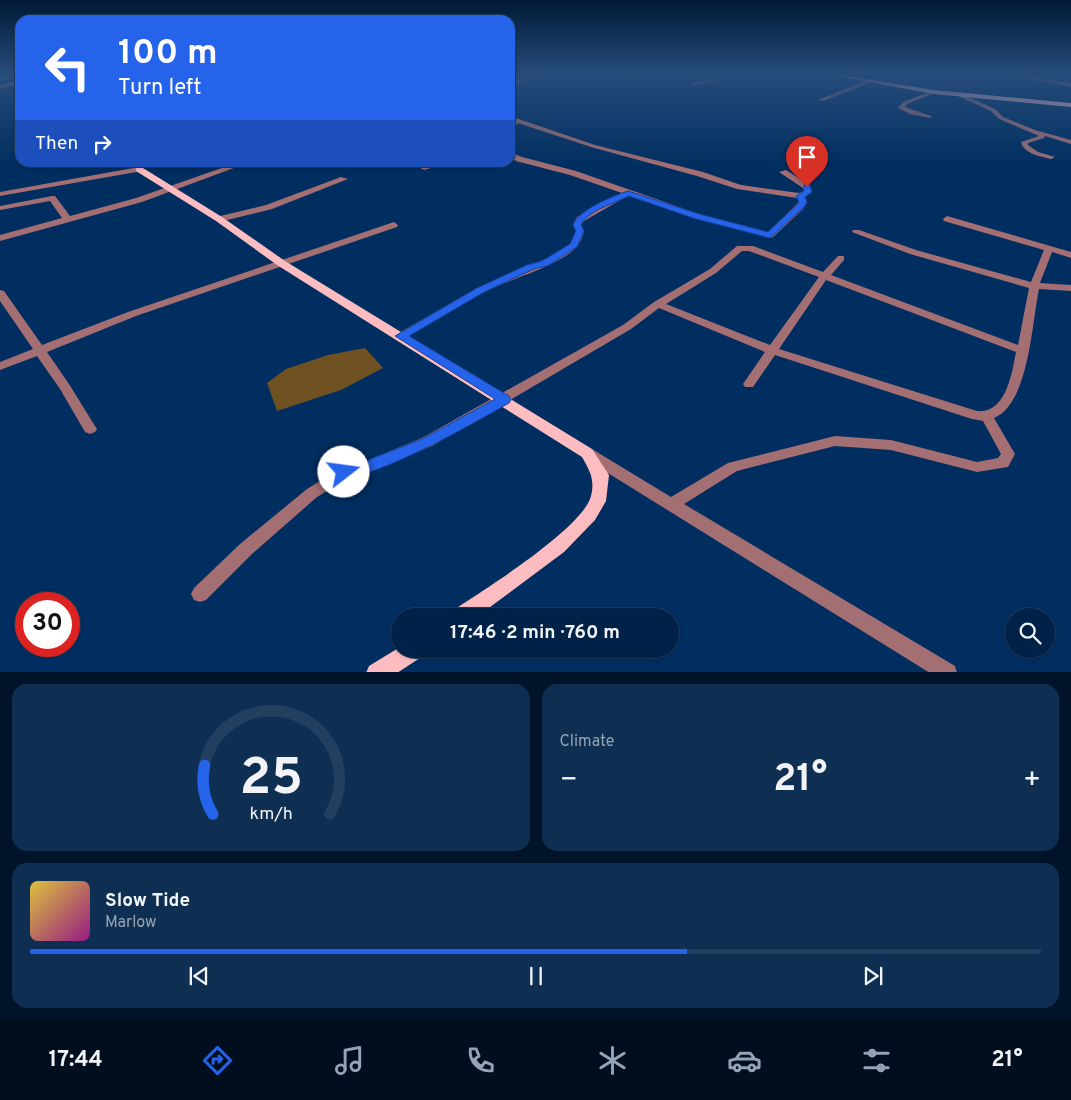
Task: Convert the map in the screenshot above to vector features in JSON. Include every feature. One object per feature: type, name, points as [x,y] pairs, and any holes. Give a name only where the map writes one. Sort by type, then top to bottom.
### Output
[{"type":"main road","points":[[1053,104],[1071,106]]},
{"type":"main road","points":[[140,167],[168,188],[219,219],[281,263],[587,453],[602,474],[598,500],[586,521],[535,564],[473,608]]},
{"type":"main road","points":[[376,672],[400,658]]},
{"type":"street","points":[[904,104],[901,108],[912,113],[929,116]]},
{"type":"street","points":[[981,104],[993,110],[1007,121],[1071,142]]},
{"type":"street","points":[[515,119],[593,146],[700,174],[740,187],[800,196],[809,190],[783,172]]},
{"type":"street","points":[[1030,129],[1042,135],[1042,137],[1024,142],[1025,146],[1036,153],[1051,157]]},
{"type":"street","points":[[515,157],[573,173],[696,216],[770,236],[800,207],[803,202],[800,196]]},
{"type":"street","points":[[0,194],[134,167]]},
{"type":"street","points":[[0,238],[139,200],[168,188],[233,167]]},
{"type":"street","points":[[219,219],[269,207],[344,178]]},
{"type":"street","points":[[401,336],[480,290],[530,267],[546,263],[578,241],[580,231],[577,225],[580,218],[628,193]]},
{"type":"street","points":[[0,208],[52,198],[68,220]]},
{"type":"street","points":[[947,219],[1071,255]]},
{"type":"street","points":[[0,366],[132,314],[394,225]]},
{"type":"street","points":[[856,232],[913,252],[1034,286],[1071,288]]},
{"type":"street","points":[[200,594],[246,549],[312,493],[344,472],[365,467],[427,442],[504,400],[627,327],[658,304],[713,271],[744,247],[1021,350]]},
{"type":"street","points":[[658,304],[771,350],[987,417],[993,415],[1007,400],[1021,350],[1034,286],[1049,249]]},
{"type":"street","points":[[749,384],[824,277],[841,258]]},
{"type":"street","points":[[0,293],[70,394],[90,429]]},
{"type":"street","points":[[670,505],[733,467],[835,441],[891,445],[977,467],[1004,463],[1008,454],[987,417]]},
{"type":"street","points":[[587,453],[670,505],[859,616],[948,672]]},
{"type":"shaded area","points":[[365,348],[383,368],[341,390],[277,411],[267,383],[286,369],[328,355]]},
{"type":"route","points":[[344,472],[365,467],[427,442],[504,400],[401,336],[466,300],[480,290],[530,267],[546,263],[574,245],[578,241],[580,231],[577,225],[580,218],[587,213],[628,193],[696,216],[770,236],[800,207],[803,202],[800,196],[808,192],[807,187]]}]
